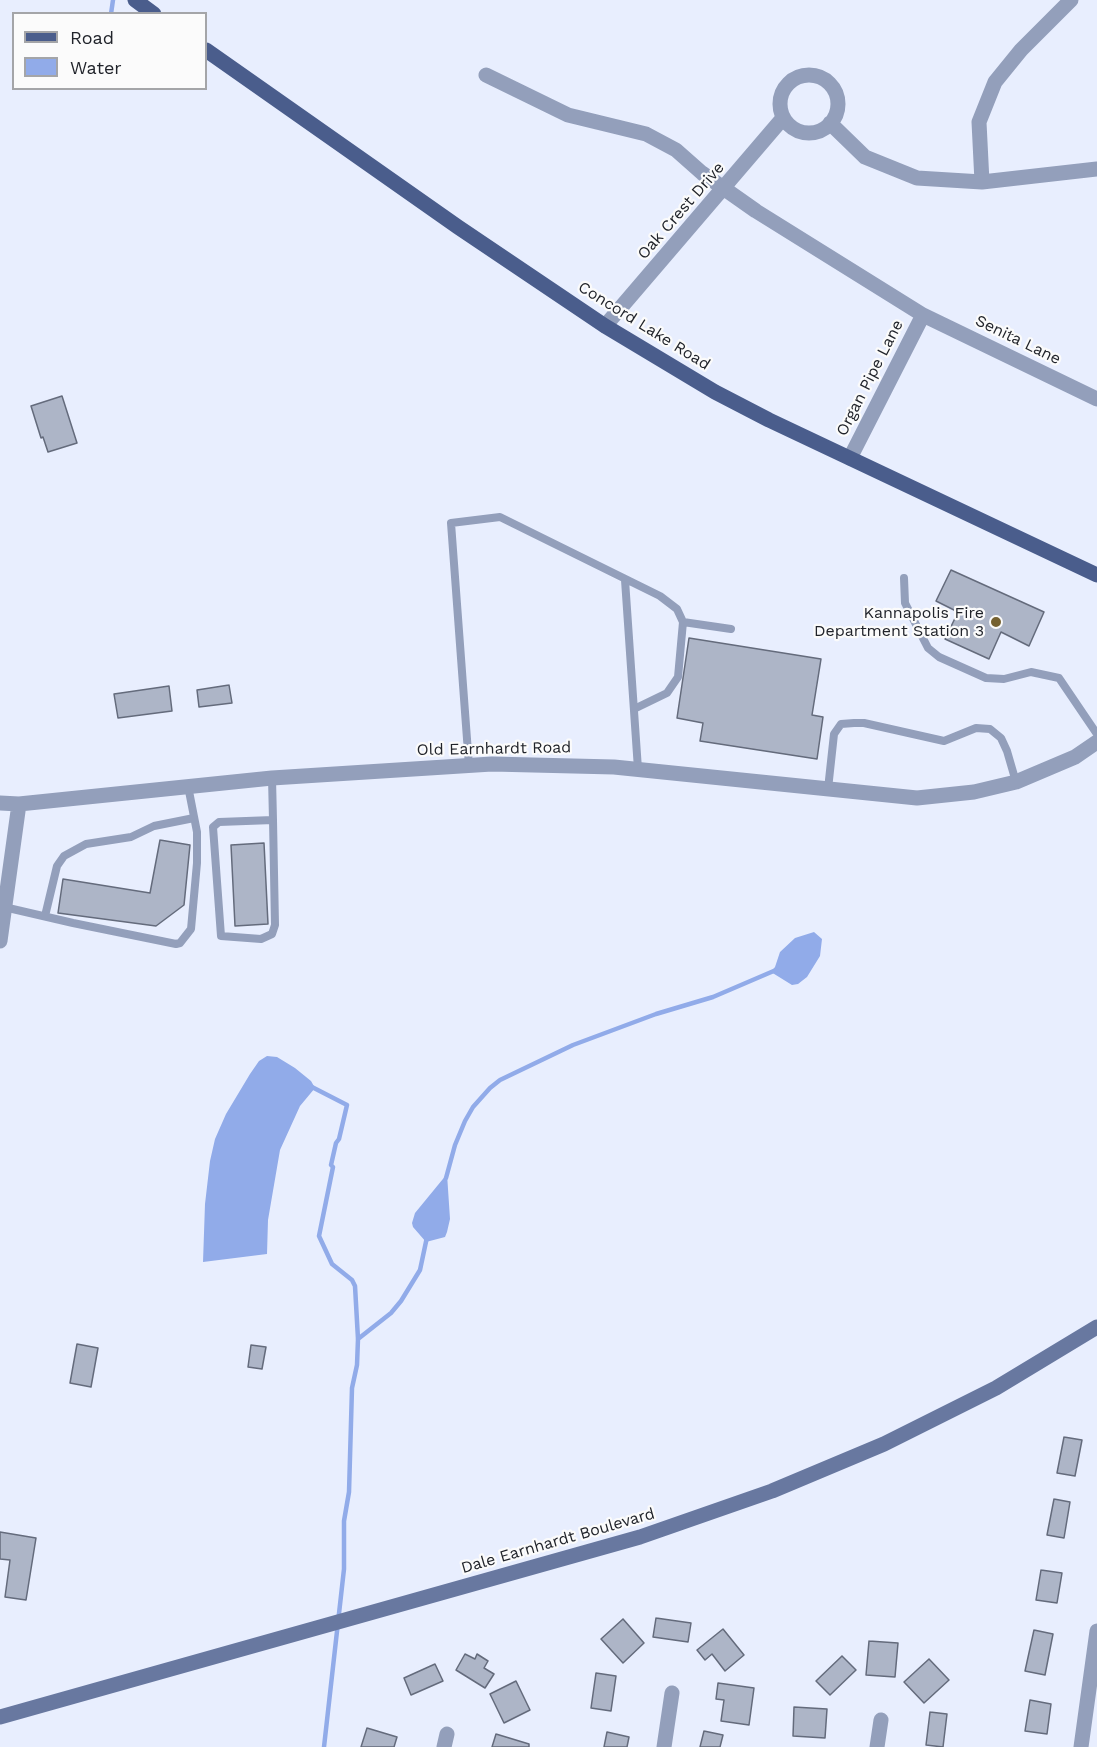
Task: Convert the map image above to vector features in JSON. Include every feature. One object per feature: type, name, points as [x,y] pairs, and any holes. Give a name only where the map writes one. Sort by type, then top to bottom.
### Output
[{"type":"main road","points":[[135,0],[151,12]]},
{"type":"main road","name":"Concord Lake Road","points":[[207,51],[458,227],[605,326],[715,392],[769,420],[1097,575]]},
{"type":"main road","name":"Dale Earnhardt Boulevard","points":[[0,1717],[640,1537],[761,1495],[905,1434],[996,1388],[1097,1327]]},
{"type":"street","points":[[981,182],[980,122],[995,82],[1022,50],[1071,0]]},
{"type":"street","name":"Senita Lane","points":[[486,75],[568,115],[646,134],[676,150],[702,173],[756,212],[923,315],[1097,399]]},
{"type":"street","points":[[814,76],[823,79],[835,92],[837,110],[830,123],[818,132],[808,133],[789,126],[780,109],[783,90],[796,78],[814,76]]},
{"type":"street","name":"Oak Crest Drive","points":[[605,326],[783,118]]},
{"type":"street","points":[[830,123],[865,157],[917,178],[981,182],[1097,169]]},
{"type":"street","name":"Organ Pipe Lane","points":[[850,458],[923,315]]},
{"type":"street","name":"Old Earnhardt Road","points":[[0,803],[19,804],[272,778],[469,766],[614,767],[917,798],[965,794],[1017,782],[1075,757],[1097,742]]},
{"type":"street","points":[[0,941],[19,804]]},
{"type":"street","points":[[1081,1747],[1097,1631]]},
{"type":"street","points":[[664,1747],[672,1693]]},
{"type":"street","points":[[877,1747],[881,1720]]},
{"type":"lane","points":[[469,766],[451,523],[500,517],[660,596],[678,609],[682,622],[678,677],[667,693],[634,709]]},
{"type":"lane","points":[[904,578],[905,603],[928,648],[939,657],[986,678],[1004,679],[1031,672],[1059,678],[1097,734]]},
{"type":"lane","points":[[625,580],[638,769]]},
{"type":"lane","points":[[682,622],[731,629]]},
{"type":"lane","points":[[828,789],[834,734],[841,724],[854,723],[864,723],[944,741],[976,728],[990,729],[1001,738],[1017,782]]},
{"type":"lane","points":[[272,778],[273,820],[275,925],[272,934],[261,939],[220,936],[213,827],[219,822],[273,820]]},
{"type":"lane","points":[[4,906],[176,944],[180,943],[191,928],[197,863],[194,818],[188,786]]},
{"type":"lane","points":[[45,916],[57,866],[64,856],[92,843],[131,837],[154,826],[194,818]]},
{"type":"water","points":[[814,932],[822,939],[820,956],[807,977],[798,984],[792,985],[771,972],[780,952],[795,938]]},
{"type":"water","points":[[267,1056],[277,1057],[295,1068],[311,1081],[315,1088],[300,1106],[280,1150],[268,1220],[267,1254],[203,1262],[205,1204],[215,1139],[226,1114],[250,1074],[259,1061]]},
{"type":"water","points":[[447,1174],[450,1219],[447,1232],[445,1237],[426,1242],[413,1227],[415,1213]]},
{"type":"building","points":[[62,396],[77,443],[48,452],[31,406]]},
{"type":"building","name":"Kannapolis Fire Department Station 3","points":[[951,570],[1044,612],[1029,646],[1001,632],[989,659],[945,639],[958,612],[936,601]]},
{"type":"building","points":[[689,638],[821,659],[812,715],[823,717],[817,759],[700,741],[703,723],[677,718]]},
{"type":"building","points":[[229,685],[232,703],[199,707],[197,690]]},
{"type":"building","points":[[169,686],[172,711],[118,718],[114,694]]},
{"type":"building","points":[[160,840],[190,845],[184,905],[156,926],[58,913],[63,879],[150,893]]},
{"type":"building","points":[[264,843],[268,924],[235,926],[231,845]]},
{"type":"building","points":[[77,1344],[98,1348],[91,1387],[70,1383]]},
{"type":"building","points":[[251,1345],[266,1347],[262,1369],[248,1367]]},
{"type":"building","points":[[1064,1437],[1082,1440],[1075,1476],[1057,1473]]},
{"type":"building","points":[[1054,1499],[1070,1502],[1064,1538],[1047,1535]]},
{"type":"building","points":[[0,1532],[36,1538],[26,1600],[5,1597],[10,1560],[0,1559]]},
{"type":"building","points":[[1041,1570],[1062,1573],[1057,1603],[1036,1600]]},
{"type":"building","points":[[656,1618],[691,1623],[688,1642],[653,1637]]},
{"type":"building","points":[[623,1619],[644,1643],[623,1663],[601,1639]]},
{"type":"building","points":[[723,1629],[744,1655],[725,1671],[712,1654],[705,1660],[697,1650]]},
{"type":"building","points":[[1034,1630],[1053,1634],[1045,1675],[1025,1671]]},
{"type":"building","points":[[869,1641],[898,1643],[895,1677],[866,1675]]},
{"type":"building","points":[[465,1654],[475,1659],[477,1654],[488,1661],[484,1668],[494,1674],[485,1688],[456,1670]]},
{"type":"building","points":[[842,1656],[856,1670],[830,1695],[816,1681]]},
{"type":"building","points":[[929,1659],[949,1680],[924,1703],[904,1682]]},
{"type":"building","points":[[435,1664],[443,1681],[411,1695],[404,1678]]},
{"type":"building","points":[[596,1673],[616,1676],[611,1711],[591,1708]]},
{"type":"building","points":[[516,1681],[530,1710],[504,1723],[490,1694]]},
{"type":"building","points":[[718,1683],[754,1688],[749,1725],[721,1721],[724,1700],[716,1699]]},
{"type":"building","points":[[1030,1700],[1051,1704],[1047,1734],[1025,1731]]},
{"type":"building","points":[[794,1707],[827,1709],[825,1738],[793,1736]]},
{"type":"building","points":[[930,1712],[947,1714],[943,1747],[926,1745]]},
{"type":"building","points":[[367,1728],[397,1737],[394,1747],[361,1747]]},
{"type":"building","points":[[704,1731],[723,1735],[720,1747],[700,1747]]},
{"type":"building","points":[[607,1732],[629,1737],[627,1747],[604,1747]]},
{"type":"building","points":[[496,1734],[529,1744],[529,1747],[492,1747]]},
{"type":"waterway","points":[[111,12],[113,0]]},
{"type":"waterway","points":[[446,1178],[455,1145],[465,1121],[473,1107],[500,1080],[573,1045],[656,1014],[713,997],[776,970]]},
{"type":"waterway","points":[[310,1086],[347,1105],[331,1165],[333,1167],[319,1236],[332,1264],[352,1280],[355,1286],[358,1339],[357,1365],[352,1388],[349,1492],[344,1521],[344,1569],[324,1747]]},
{"type":"waterway","points":[[358,1339],[391,1313],[401,1301],[420,1270],[427,1237]]},
{"type":"place","name":"Kannapolis Fire Department Station 3","points":[[996,622]]}]
